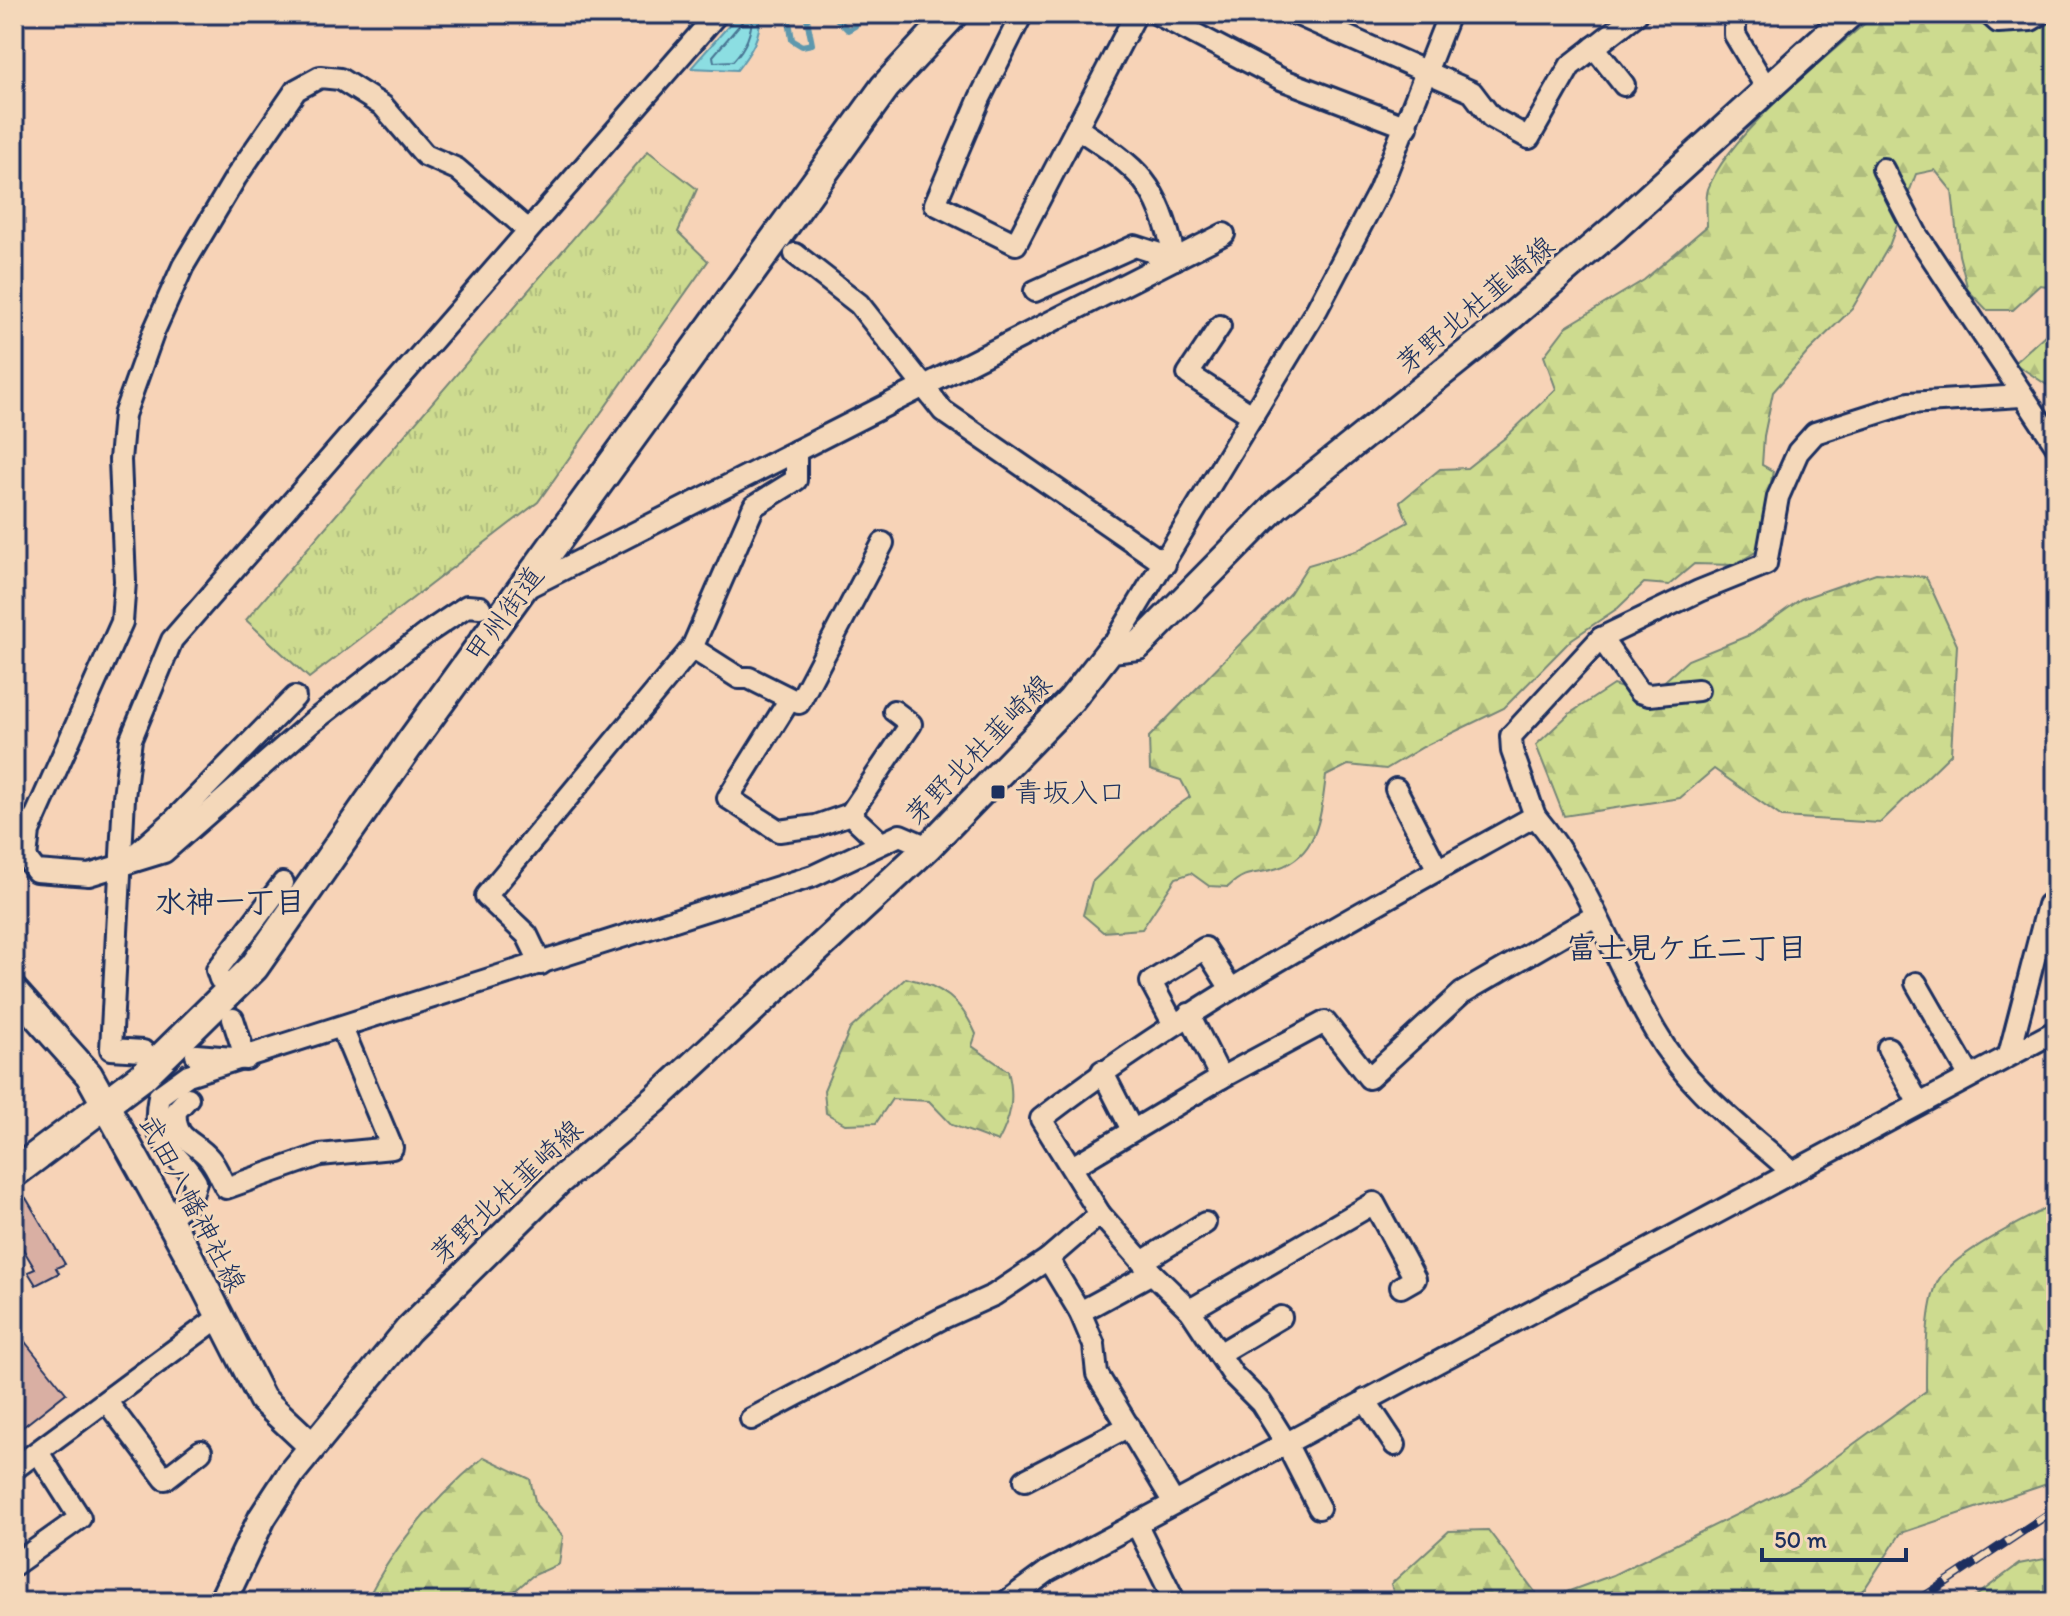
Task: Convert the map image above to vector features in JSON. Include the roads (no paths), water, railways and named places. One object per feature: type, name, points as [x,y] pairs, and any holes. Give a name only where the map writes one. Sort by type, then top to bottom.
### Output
[{"type":"highway","name":"甲州街道","points":[[14,1173],[103,1103],[143,1076],[254,967],[885,87],[953,14]]},
{"type":"main road","name":"茅野北杜韮崎線","points":[[222,1602],[262,1518],[312,1446],[408,1330],[489,1247],[767,999],[928,847],[1071,700],[1111,649],[1138,646],[1276,506],[1493,332],[1850,14]]},
{"type":"main road","name":"武田八幡神社線","points":[[14,991],[89,1075],[262,1399],[312,1446]]},
{"type":"street","points":[[143,1051],[111,1049],[124,797],[131,739],[172,640],[717,14]]},
{"type":"street","points":[[1022,14],[980,98],[935,204],[1016,244],[1136,14]]},
{"type":"street","points":[[1157,14],[1281,79],[1407,127]]},
{"type":"street","points":[[1296,14],[1472,92],[1491,117],[1529,138],[1570,66],[1637,14]]},
{"type":"street","points":[[1111,649],[1317,309],[1379,191],[1407,127],[1449,14]]},
{"type":"street","points":[[1735,14],[1735,35],[1767,89]]},
{"type":"street","points":[[1989,14],[1998,22],[2031,20],[2041,14]]},
{"type":"street","points":[[1594,47],[1624,85]]},
{"type":"street","points":[[480,607],[467,606],[369,678],[311,723],[164,852],[89,875],[36,871],[26,858],[29,831],[122,622],[125,581],[120,460],[124,415],[154,331],[183,266],[236,177],[296,90],[320,77],[340,79],[383,106],[425,155],[457,169],[527,229]]},
{"type":"street","points":[[1077,128],[1118,156],[1151,186],[1167,221],[1175,259]]},
{"type":"street","points":[[1883,169],[1917,235],[2056,445]]},
{"type":"street","points":[[523,589],[1224,234]]},
{"type":"street","points":[[1035,291],[1135,246],[1175,259]]},
{"type":"street","points":[[795,254],[859,304],[943,411],[1165,564]]},
{"type":"street","points":[[1220,326],[1188,374],[1253,416]]},
{"type":"street","points":[[1791,1171],[1685,1075],[1655,1032],[1561,851],[1535,816],[1512,751],[1511,736],[1601,638],[1699,591],[1766,564],[1778,497],[1798,452],[1815,433],[1909,403],[2021,396]]},
{"type":"street","points":[[541,964],[527,935],[486,896],[692,648],[754,506],[796,480],[796,451]]},
{"type":"street","points":[[692,648],[739,678],[749,678],[799,703],[883,543]]},
{"type":"street","points":[[1601,638],[1639,692],[1649,695],[1698,690]]},
{"type":"street","points":[[121,866],[173,821],[295,697]]},
{"type":"street","points":[[790,699],[728,798],[779,831],[816,826],[850,814],[911,724],[894,711]]},
{"type":"street","points":[[1396,789],[1438,870]]},
{"type":"street","points":[[850,814],[881,843]]},
{"type":"street","points":[[1319,1508],[1286,1443],[1261,1403],[1219,1354],[1190,1310],[1100,1214],[1041,1119],[1102,1071],[1181,1018],[1535,816]]},
{"type":"street","points":[[342,1028],[392,1148],[320,1155],[226,1188],[211,1160],[178,1146],[162,1143],[155,1120],[159,1096],[188,1075],[813,876],[900,835],[928,847]]},
{"type":"street","points":[[220,979],[217,970],[283,883]]},
{"type":"street","points":[[2009,1055],[2048,905]]},
{"type":"street","points":[[1072,1167],[1221,1078],[1325,1022],[1369,1078],[1462,993],[1595,916]]},
{"type":"street","points":[[1221,1078],[1181,1018],[1151,982],[1205,948],[1231,989]]},
{"type":"street","points":[[1916,983],[1969,1075]]},
{"type":"street","points":[[233,1019],[246,1059]]},
{"type":"street","points":[[1006,1602],[1048,1571],[1136,1523],[1918,1102],[2056,1031]]},
{"type":"street","points":[[1888,1048],[1918,1102]]},
{"type":"street","points":[[196,1055],[246,1059]]},
{"type":"street","points":[[1102,1071],[1132,1130]]},
{"type":"street","points":[[167,1218],[190,1201],[196,1182],[178,1146],[174,1126],[176,1111],[188,1098]]},
{"type":"street","points":[[1190,1310],[1374,1203],[1415,1279],[1401,1287]]},
{"type":"street","points":[[751,1419],[941,1319],[994,1295],[1048,1259],[1100,1214]]},
{"type":"street","points":[[1080,1312],[1205,1223]]},
{"type":"street","points":[[1048,1259],[1080,1312],[1094,1345],[1097,1374],[1174,1503]]},
{"type":"street","points":[[14,1469],[219,1317]]},
{"type":"street","points":[[1219,1354],[1281,1317]]},
{"type":"street","points":[[1365,1400],[1395,1445]]},
{"type":"street","points":[[107,1402],[165,1479],[201,1451]]},
{"type":"street","points":[[1025,1480],[1129,1426]]},
{"type":"street","points":[[14,1565],[80,1518],[38,1452]]},
{"type":"street","points":[[1136,1523],[1175,1602]]},
{"type":"water","points":[[739,14],[760,14],[760,22],[754,44],[737,70],[691,68]]},
{"type":"waterway","points":[[788,14],[792,40],[802,46],[812,44],[806,14]]},
{"type":"waterway","points":[[832,14],[848,30],[855,26],[857,14]]},
{"type":"railway","points":[[1916,1602],[2056,1509]]},
{"type":"place","name":"青坂入口","points":[[998,792]]},
{"type":"district","name":"水神一丁目","points":[[230,901]]},
{"type":"district","name":"富士見ケ丘二丁目","points":[[1687,947]]}]
